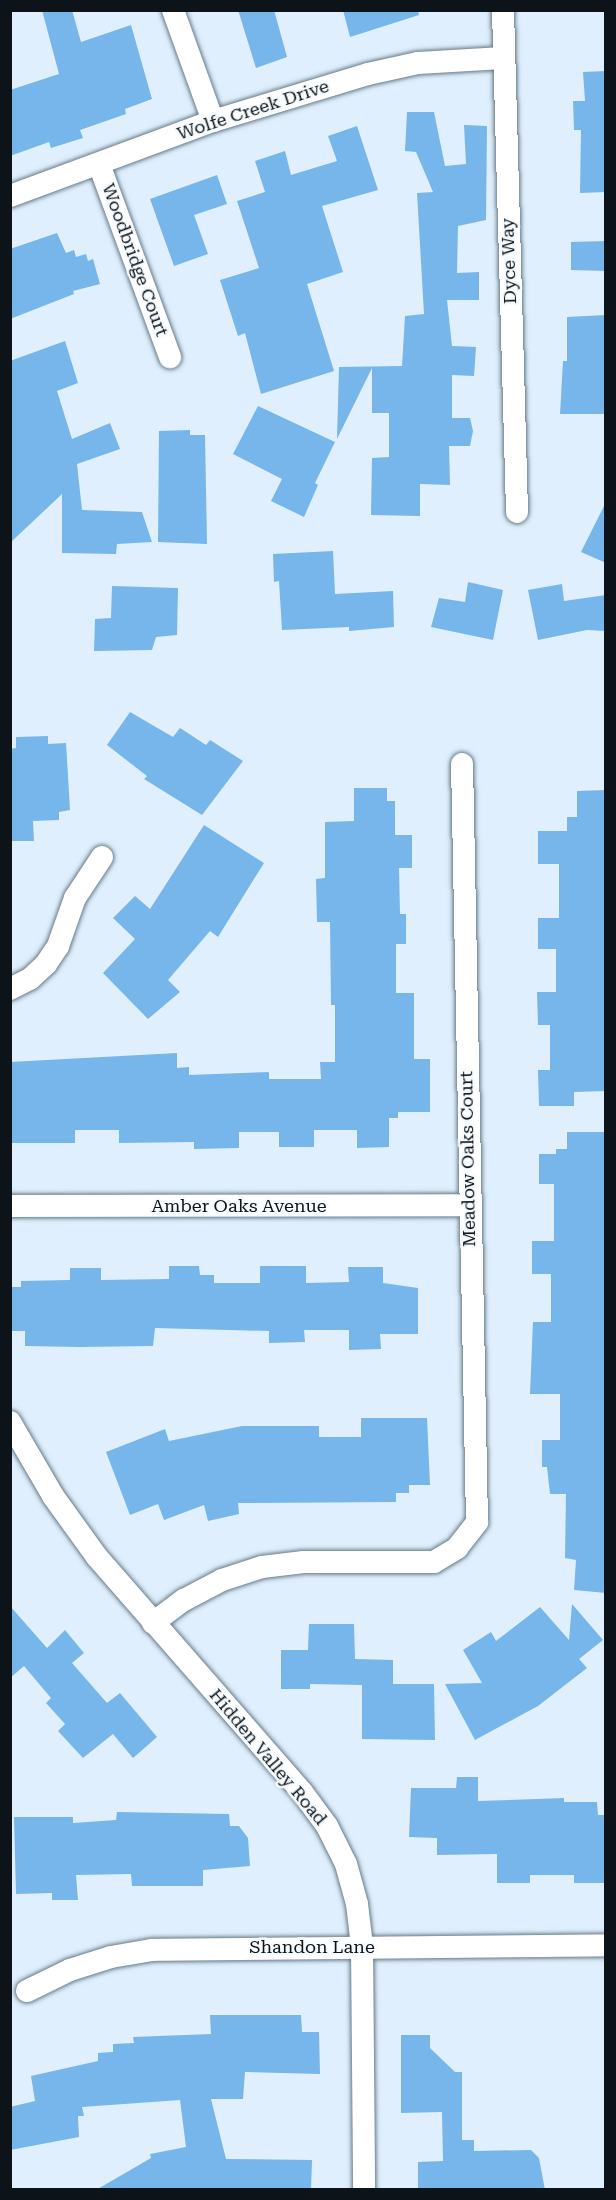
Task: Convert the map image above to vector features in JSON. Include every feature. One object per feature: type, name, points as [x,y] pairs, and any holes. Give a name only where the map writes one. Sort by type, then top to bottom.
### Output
[{"type":"street","points":[[173,10],[213,122]]},
{"type":"street","name":"Dyce Way","points":[[503,10],[517,512]]},
{"type":"street","name":"Wolfe Creek Drive","points":[[10,196],[213,122],[368,74],[418,63],[503,58]]},
{"type":"street","name":"Woodbridge Court","points":[[99,164],[170,357]]},
{"type":"street","name":"Meadow Oaks Court","points":[[153,1623],[184,1600],[222,1580],[262,1567],[304,1562],[434,1562],[457,1548],[477,1522],[468,1205],[462,764]]},
{"type":"street","points":[[10,989],[30,979],[46,964],[58,946],[75,898],[102,857]]},
{"type":"street","name":"Amber Oaks Avenue","points":[[10,1206],[468,1205]]},
{"type":"street","name":"Hidden Valley Road","points":[[10,1422],[59,1504],[97,1557],[302,1792],[327,1826],[345,1864],[357,1904],[362,1946],[364,2190]]},
{"type":"street","name":"Shandon Lane","points":[[27,1991],[70,1970],[111,1957],[152,1950],[606,1945]]},
{"type":"building","points":[[42,10],[72,10],[81,42],[131,25],[152,99],[125,109],[126,114],[80,130],[83,138],[51,148],[49,142],[10,156],[10,90],[59,74]]},
{"type":"building","points":[[238,10],[274,10],[287,57],[256,68]]},
{"type":"building","points":[[343,10],[418,10],[419,15],[350,37]]},
{"type":"building","points":[[606,71],[606,192],[580,193],[581,130],[574,130],[573,101],[585,101],[583,72]]},
{"type":"building","points":[[407,112],[434,112],[445,166],[466,164],[464,125],[487,126],[486,220],[458,226],[457,273],[479,272],[479,300],[447,300],[452,346],[476,347],[474,376],[452,375],[452,418],[470,418],[473,431],[470,446],[449,446],[450,485],[420,484],[420,516],[371,515],[372,458],[389,457],[389,413],[372,413],[372,368],[337,439],[339,367],[402,366],[405,316],[424,314],[417,193],[433,192],[416,152],[405,151]]},
{"type":"building","points":[[357,126],[378,190],[322,206],[343,272],[307,284],[334,371],[261,394],[245,333],[238,336],[220,280],[259,268],[237,201],[265,192],[255,161],[285,151],[291,175],[337,161],[328,136]]},
{"type":"building","points":[[217,175],[227,204],[194,215],[208,254],[174,266],[150,199]]},
{"type":"building","points":[[57,233],[66,253],[74,250],[76,257],[86,254],[88,261],[93,259],[100,284],[73,291],[74,294],[10,319],[10,249]]},
{"type":"building","points":[[606,241],[606,271],[571,270],[571,242]]},
{"type":"building","points":[[606,315],[606,414],[560,414],[563,361],[567,361],[567,317]]},
{"type":"building","points":[[65,341],[78,383],[57,391],[72,439],[110,423],[120,449],[77,464],[82,510],[142,512],[152,542],[117,544],[116,554],[62,553],[62,494],[10,543],[10,361]]},
{"type":"building","points":[[258,406],[335,442],[315,483],[318,485],[304,517],[271,501],[282,479],[233,454]]},
{"type":"building","points":[[190,430],[190,435],[205,435],[207,544],[158,542],[159,431]]},
{"type":"building","points":[[606,502],[606,563],[581,552]]},
{"type":"building","points":[[333,551],[335,594],[393,591],[394,627],[349,631],[349,627],[282,630],[279,581],[274,582],[273,554]]},
{"type":"building","points":[[468,582],[503,590],[493,640],[431,627],[439,598],[465,602]]},
{"type":"building","points":[[562,584],[564,601],[606,595],[606,631],[587,630],[538,640],[528,590]]},
{"type":"building","points":[[112,586],[178,588],[177,635],[156,637],[152,650],[94,651],[95,619],[111,618]]},
{"type":"building","points":[[130,712],[173,737],[180,728],[206,745],[210,740],[243,761],[202,815],[144,779],[147,776],[107,745]]},
{"type":"building","points":[[48,736],[48,744],[66,743],[70,810],[59,812],[59,820],[33,821],[34,841],[10,841],[10,749],[16,748],[16,737]]},
{"type":"building","points":[[354,788],[387,788],[387,801],[395,801],[395,835],[412,835],[412,868],[399,868],[400,914],[406,914],[406,944],[396,944],[396,993],[414,993],[414,1059],[430,1059],[430,1112],[398,1112],[398,1118],[389,1118],[389,1147],[357,1148],[357,1130],[314,1130],[314,1147],[279,1147],[279,1132],[239,1132],[239,1148],[194,1149],[194,1142],[119,1143],[119,1130],[75,1130],[75,1143],[10,1143],[10,1062],[177,1053],[177,1068],[189,1067],[189,1075],[269,1072],[269,1079],[321,1079],[320,1062],[335,1062],[335,1005],[331,1005],[330,922],[317,922],[316,879],[325,878],[325,822],[354,821]]},
{"type":"building","points":[[606,790],[606,1091],[574,1092],[574,1106],[539,1106],[538,1070],[550,1070],[550,1025],[538,1025],[537,992],[556,992],[556,949],[538,949],[538,918],[559,918],[559,864],[538,864],[538,831],[567,831],[567,817],[577,817],[577,791]]},
{"type":"building","points":[[204,825],[264,863],[218,937],[210,931],[168,980],[180,992],[148,1019],[103,973],[135,939],[113,918],[135,896],[150,909]]},
{"type":"building","points":[[567,1132],[606,1132],[606,1593],[574,1590],[576,1560],[565,1558],[566,1494],[550,1494],[547,1467],[542,1467],[542,1440],[560,1440],[560,1394],[530,1394],[533,1322],[551,1322],[551,1274],[532,1274],[532,1241],[554,1241],[554,1184],[539,1184],[539,1154],[556,1154],[556,1149],[567,1149]]},
{"type":"building","points":[[169,1266],[199,1266],[200,1275],[214,1275],[214,1283],[260,1283],[260,1266],[306,1266],[306,1283],[349,1282],[348,1267],[383,1267],[383,1283],[418,1288],[418,1334],[380,1334],[381,1349],[349,1350],[349,1330],[304,1330],[305,1342],[269,1343],[269,1331],[155,1328],[153,1346],[79,1347],[25,1346],[25,1331],[10,1331],[10,1287],[21,1287],[21,1281],[70,1280],[70,1268],[101,1268],[101,1280],[169,1279]]},
{"type":"building","points":[[361,1418],[427,1418],[430,1485],[409,1485],[409,1493],[396,1493],[396,1502],[238,1503],[239,1514],[208,1521],[204,1505],[164,1520],[158,1504],[130,1515],[106,1452],[165,1429],[169,1441],[242,1426],[319,1426],[319,1437],[361,1437]]},
{"type":"building","points":[[572,1604],[603,1640],[579,1659],[587,1668],[538,1706],[475,1740],[445,1684],[482,1683],[463,1650],[491,1632],[496,1641],[540,1607],[569,1640]]},
{"type":"building","points":[[10,1606],[47,1648],[65,1630],[84,1653],[72,1663],[107,1703],[120,1693],[157,1737],[133,1758],[113,1734],[83,1758],[58,1731],[65,1724],[46,1703],[51,1698],[24,1666],[10,1678]]},
{"type":"building","points":[[309,1624],[354,1624],[355,1659],[393,1660],[393,1684],[434,1684],[435,1740],[362,1739],[362,1685],[310,1684],[310,1689],[281,1689],[281,1650],[308,1650]]},
{"type":"building","points":[[457,1777],[478,1777],[478,1801],[564,1798],[564,1802],[597,1802],[598,1815],[606,1815],[606,1883],[574,1883],[574,1875],[530,1875],[530,1883],[497,1883],[497,1854],[437,1855],[437,1838],[409,1837],[411,1788],[456,1788]]},
{"type":"building","points":[[117,1812],[229,1814],[230,1826],[239,1826],[248,1838],[250,1866],[203,1870],[203,1886],[132,1886],[131,1874],[76,1875],[78,1900],[52,1900],[52,1893],[16,1894],[14,1817],[73,1817],[73,1823],[116,1820]]},
{"type":"building","points":[[210,2015],[301,2015],[302,2032],[319,2032],[320,2074],[245,2072],[243,2099],[211,2099],[226,2159],[312,2160],[311,2190],[96,2190],[151,2158],[150,2154],[186,2147],[180,2100],[82,2107],[84,2116],[78,2116],[79,2137],[10,2150],[10,2107],[35,2101],[31,2076],[98,2061],[98,2053],[113,2052],[113,2044],[134,2043],[133,2037],[211,2034]]},
{"type":"building","points":[[401,2035],[430,2035],[430,2048],[455,2072],[462,2072],[462,2140],[474,2140],[474,2151],[531,2150],[539,2158],[545,2190],[418,2190],[418,2162],[443,2161],[442,2112],[401,2113]]}]
